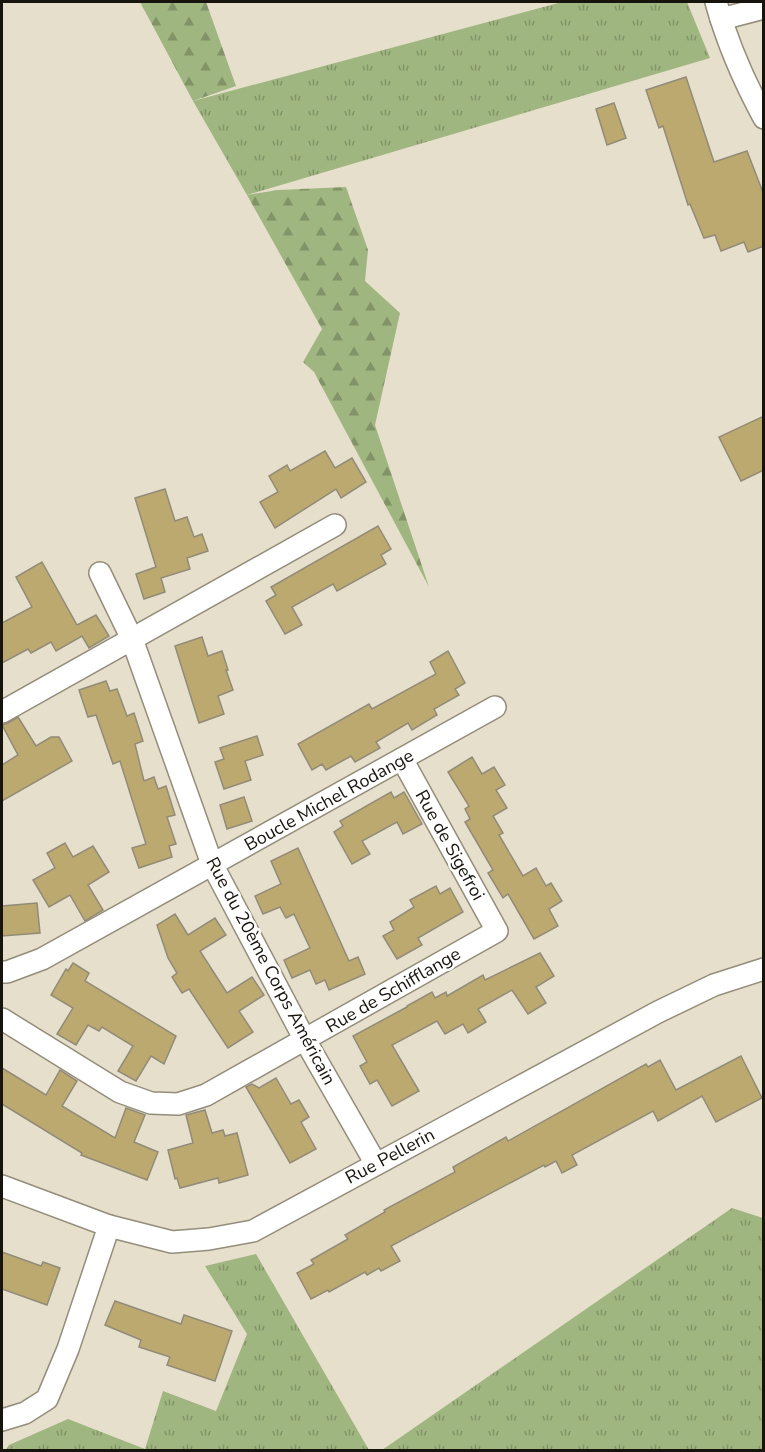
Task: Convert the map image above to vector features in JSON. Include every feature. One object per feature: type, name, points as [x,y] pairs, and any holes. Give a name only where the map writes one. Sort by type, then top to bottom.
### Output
[{"type":"street","points":[[764,9],[718,10],[739,68],[764,118]]},
{"type":"street","points":[[2,712],[335,525]]},
{"type":"street","name":"Rue du 20ème Corps Américain","points":[[99,573],[132,639],[212,864],[305,1040],[376,1164]]},
{"type":"street","name":"Boucle Michel Rodange","points":[[2,972],[42,959],[495,707]]},
{"type":"street","name":"Rue de Sigefroi","points":[[402,759],[497,931]]},
{"type":"street","name":"Rue de Schifflange","points":[[2,1019],[120,1092],[151,1103],[178,1104],[206,1095],[497,931]]},
{"type":"street","name":"Rue Pellerin","points":[[2,1186],[109,1226],[171,1242],[209,1239],[253,1231],[658,1012],[714,985],[764,969]]},
{"type":"street","points":[[2,1420],[25,1413],[47,1399],[68,1349],[109,1226]]},
{"type":"green space","points":[[140,2],[206,2],[236,86],[193,101]]},
{"type":"green space","points":[[562,2],[687,2],[710,58],[247,195],[193,101]]},
{"type":"green space","points":[[346,187],[368,250],[365,281],[400,313],[375,425],[429,587],[314,372],[303,362],[322,329],[247,195],[278,190]]},
{"type":"green space","points":[[732,1208],[763,1218],[763,1450],[382,1450]]},
{"type":"green space","points":[[256,1254],[369,1450],[6,1450],[9,1445],[68,1419],[145,1449],[163,1391],[216,1411],[247,1334],[205,1266]]},
{"type":"building","points":[[686,77],[714,162],[747,151],[764,195],[764,246],[748,252],[744,242],[721,251],[715,235],[704,238],[690,204],[688,205],[663,126],[659,128],[646,90]]},
{"type":"building","points":[[614,103],[626,138],[607,145],[596,109]]},
{"type":"building","points":[[764,416],[764,470],[741,481],[719,437]]},
{"type":"building","points":[[325,451],[335,468],[352,458],[366,482],[341,498],[336,489],[275,528],[260,502],[278,492],[269,476],[287,465],[290,471]]},
{"type":"building","points":[[165,489],[175,521],[187,517],[194,537],[202,534],[208,551],[187,558],[190,569],[161,578],[165,592],[144,599],[136,574],[156,567],[135,498]]},
{"type":"building","points":[[378,526],[391,549],[381,555],[386,564],[337,591],[333,584],[292,607],[302,625],[285,634],[266,601],[276,595],[271,587]]},
{"type":"building","points":[[42,562],[77,625],[96,615],[109,636],[89,648],[82,636],[56,651],[51,642],[31,653],[28,649],[2,663],[2,623],[32,607],[16,577]]},
{"type":"building","points":[[202,637],[208,656],[222,651],[233,690],[218,696],[224,714],[199,723],[175,646]]},
{"type":"building","points":[[448,651],[465,683],[455,689],[459,695],[434,709],[437,715],[412,730],[408,723],[376,742],[380,748],[355,762],[351,756],[326,770],[322,764],[312,770],[298,744],[369,704],[372,709],[436,674],[430,662]]},
{"type":"building","points":[[106,681],[110,691],[117,689],[127,716],[134,713],[143,741],[135,744],[144,781],[154,777],[158,789],[166,786],[175,815],[167,817],[176,844],[169,846],[172,857],[139,868],[132,848],[146,844],[120,761],[113,764],[96,715],[88,717],[79,690]]},
{"type":"building","points":[[18,717],[36,746],[51,737],[59,737],[72,761],[2,801],[2,765],[18,755],[2,725]]},
{"type":"building","points":[[257,736],[263,755],[245,761],[251,780],[224,789],[215,762],[224,759],[220,748]]},
{"type":"building","points":[[472,757],[482,774],[494,767],[505,785],[496,790],[507,808],[493,816],[503,833],[499,835],[523,876],[536,868],[546,886],[551,883],[562,901],[549,909],[558,926],[534,939],[508,894],[503,898],[488,873],[493,870],[465,822],[470,819],[465,809],[469,806],[448,772]]},
{"type":"building","points":[[391,792],[394,798],[404,792],[422,824],[403,834],[397,822],[362,841],[370,854],[352,864],[334,832],[343,826],[340,821]]},
{"type":"building","points":[[244,797],[252,821],[227,829],[220,805]]},
{"type":"building","points":[[65,843],[73,857],[93,846],[109,872],[88,885],[103,910],[85,921],[70,895],[49,907],[33,880],[55,868],[47,853]]},
{"type":"building","points":[[298,848],[349,961],[358,957],[365,974],[329,990],[325,980],[316,984],[310,970],[292,978],[284,960],[310,948],[294,914],[286,918],[280,907],[263,914],[255,896],[281,884],[271,861]]},
{"type":"building","points":[[436,886],[440,894],[450,888],[463,912],[418,938],[422,945],[397,959],[383,936],[394,930],[390,922],[414,907],[410,900]]},
{"type":"building","points":[[37,903],[40,933],[2,936],[2,906]]},
{"type":"building","points":[[175,914],[188,935],[215,918],[226,935],[200,951],[227,993],[252,977],[264,995],[239,1011],[253,1032],[228,1048],[189,989],[182,993],[172,977],[177,973],[168,958],[157,925]]},
{"type":"building","points":[[540,953],[554,976],[536,987],[546,1003],[528,1014],[512,990],[478,1009],[486,1022],[468,1033],[463,1024],[445,1034],[437,1021],[392,1045],[419,1091],[392,1106],[377,1080],[370,1084],[360,1066],[367,1062],[353,1036],[432,992],[435,998],[446,992],[447,996],[483,975],[485,980]]},
{"type":"building","points":[[73,963],[89,973],[85,981],[176,1036],[164,1064],[151,1056],[136,1081],[118,1071],[133,1046],[102,1027],[99,1031],[88,1025],[76,1045],[57,1034],[73,1008],[51,995],[66,969],[68,971]]},
{"type":"building","points":[[741,1056],[762,1098],[716,1122],[702,1096],[658,1121],[653,1111],[572,1155],[577,1165],[562,1173],[556,1161],[545,1167],[544,1165],[391,1246],[400,1261],[381,1271],[379,1268],[367,1275],[365,1272],[311,1299],[297,1273],[314,1264],[311,1260],[348,1239],[345,1235],[385,1212],[384,1210],[455,1172],[453,1167],[506,1137],[508,1141],[646,1064],[648,1067],[660,1060],[676,1090]]},
{"type":"building","points":[[2,1068],[46,1095],[60,1070],[77,1081],[62,1106],[115,1138],[126,1108],[145,1115],[134,1142],[158,1152],[147,1180],[81,1155],[82,1153],[2,1104]]},
{"type":"building","points":[[276,1078],[291,1104],[299,1100],[309,1117],[301,1122],[316,1149],[290,1163],[246,1087],[252,1084],[259,1088]]},
{"type":"building","points":[[205,1110],[212,1133],[223,1130],[225,1136],[237,1133],[248,1175],[219,1183],[218,1178],[180,1188],[177,1178],[175,1179],[168,1150],[193,1143],[186,1115]]},
{"type":"building","points":[[2,1252],[41,1266],[43,1262],[60,1268],[47,1305],[2,1289]]},
{"type":"building","points":[[115,1301],[181,1324],[184,1315],[232,1331],[215,1381],[167,1365],[170,1357],[139,1347],[141,1340],[105,1325]]}]
